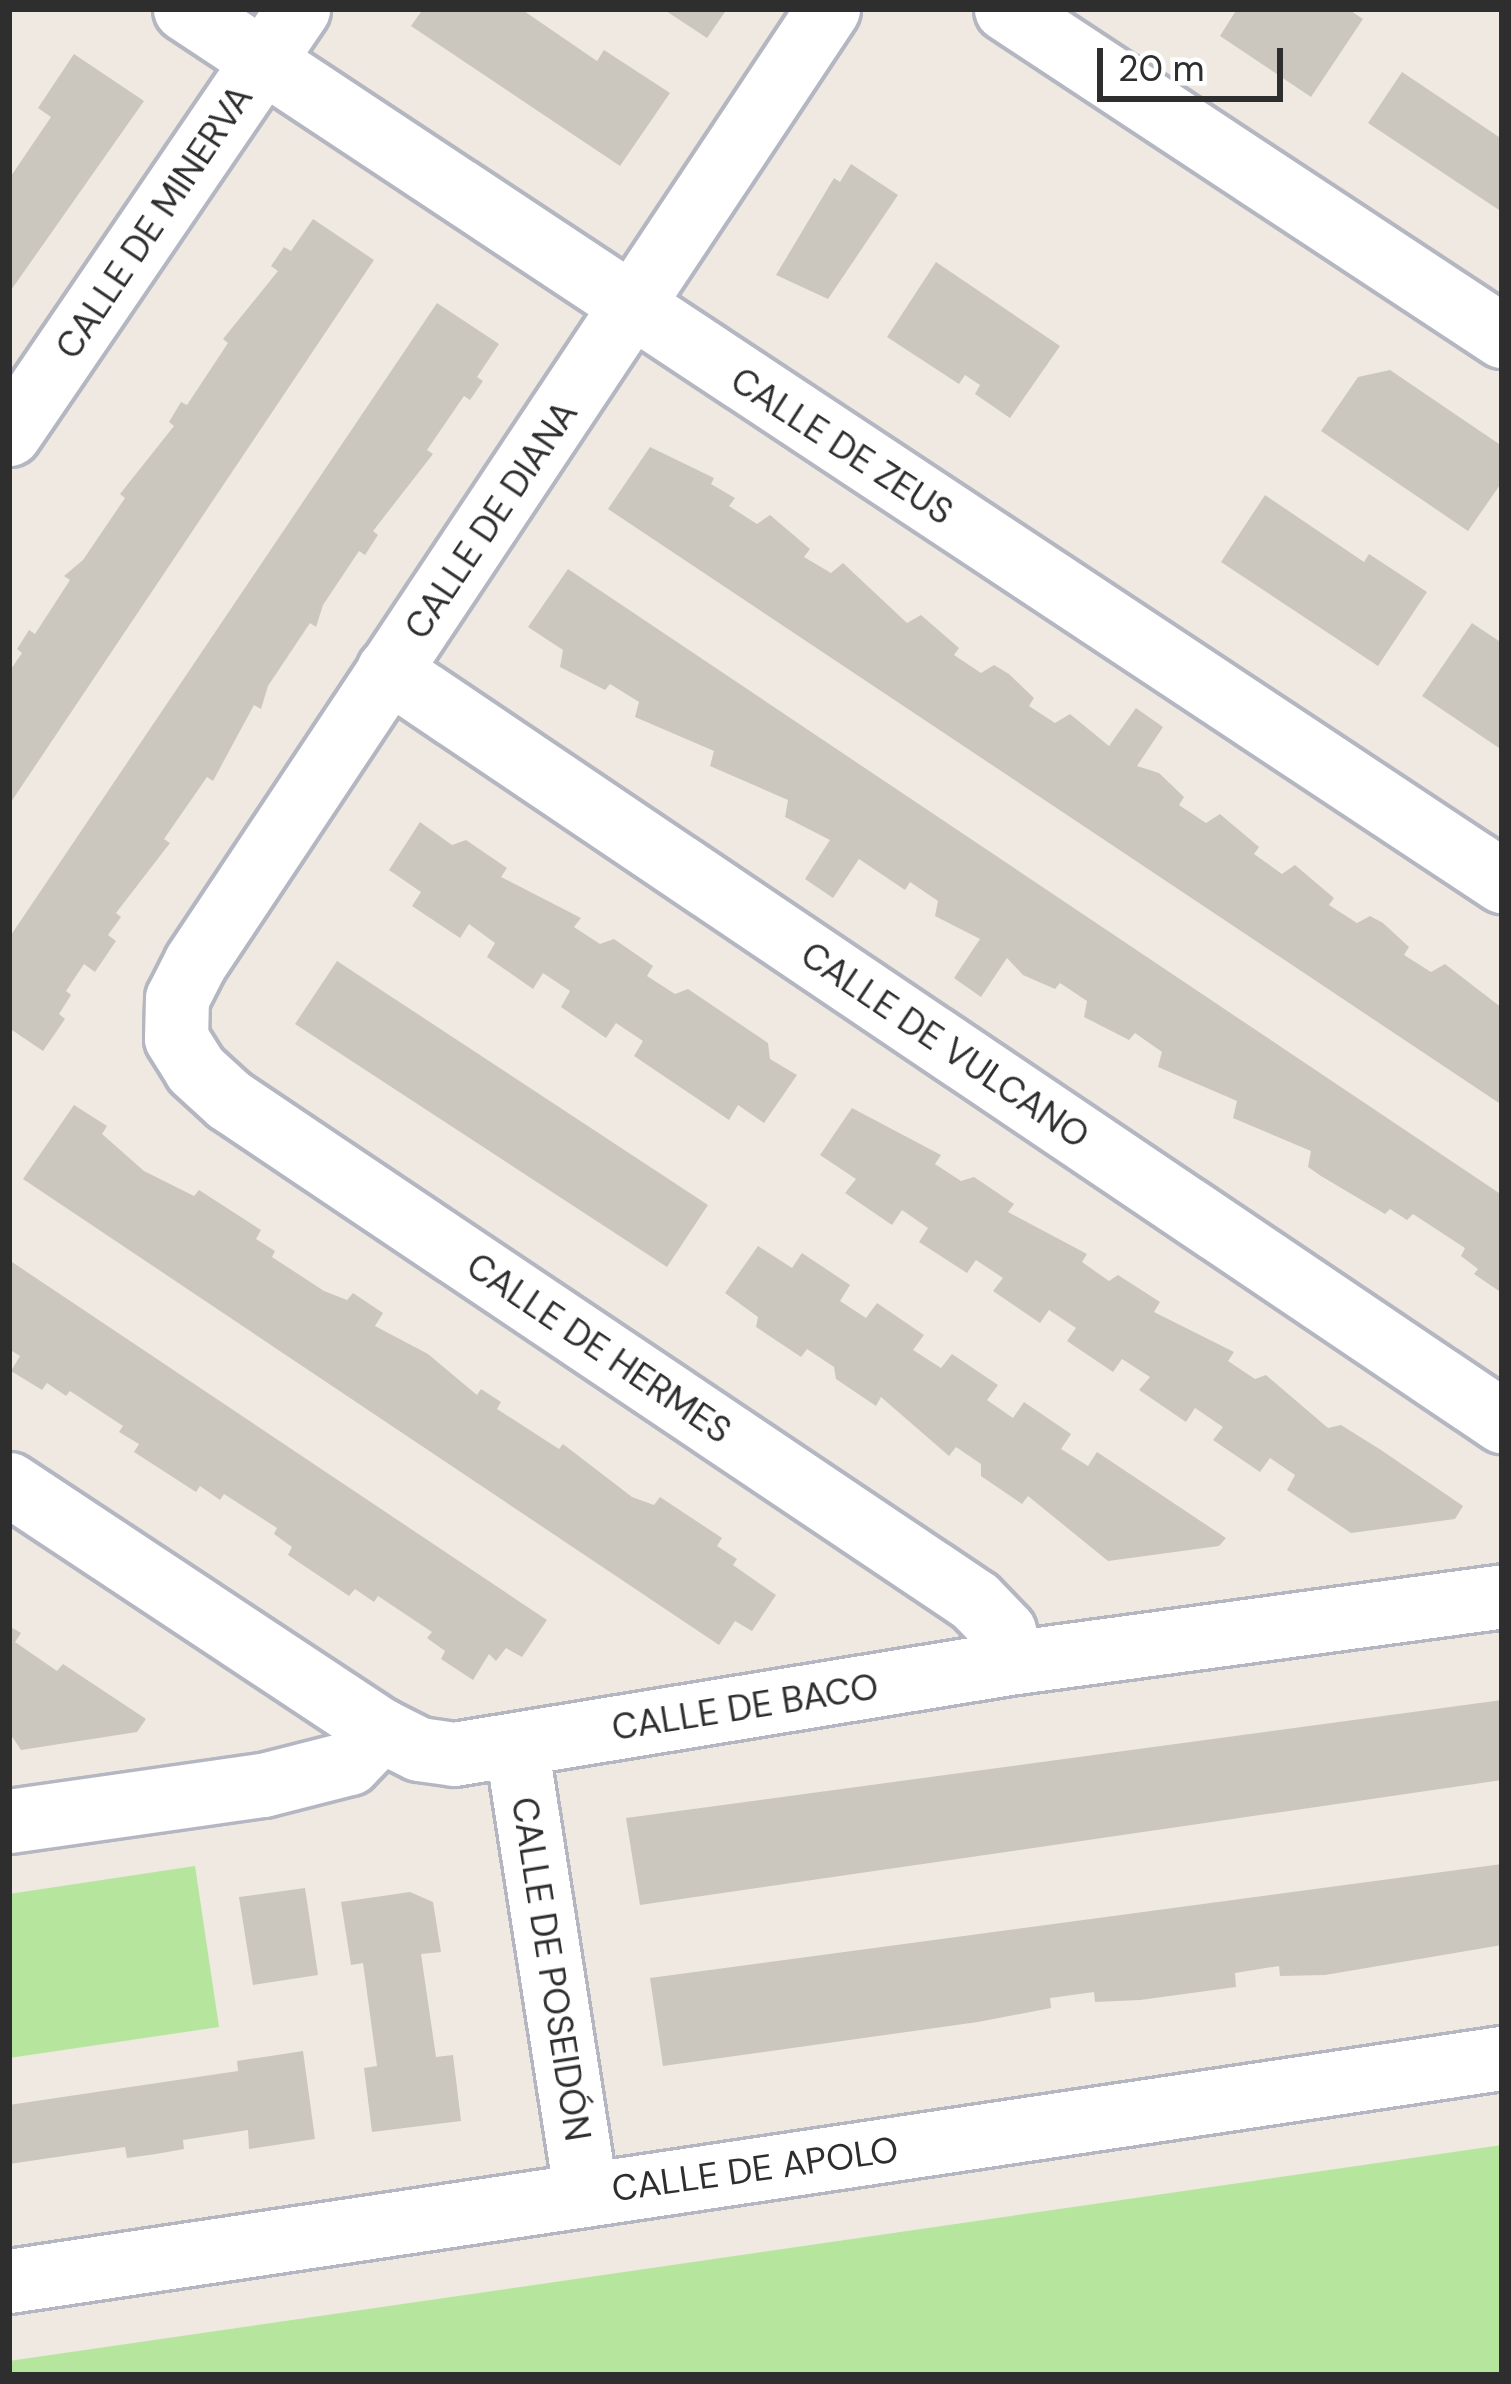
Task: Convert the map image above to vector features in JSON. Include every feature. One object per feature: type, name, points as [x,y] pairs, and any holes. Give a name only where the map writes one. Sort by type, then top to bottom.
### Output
[{"type":"street","name":"CALLE DE ZEUS","points":[[184,9],[1502,881]]},
{"type":"street","name":"CALLE DE MINERVA","points":[[9,434],[298,9]]},
{"type":"street","name":"CALLE DE DIANA","points":[[176,1038],[177,998],[194,963],[634,310],[828,9]]},
{"type":"street","points":[[1006,9],[1502,336]]},
{"type":"street","name":"CALLE DE VULCANO","points":[[388,670],[1502,1420]]},
{"type":"street","name":"CALLE DE HERMES","points":[[176,1038],[195,1069],[230,1100],[975,1600],[1004,1631],[1010,1663]]},
{"type":"street","points":[[9,1484],[381,1730],[349,1763],[263,1785],[9,1821]]},
{"type":"street","name":"CALLE DE BACO","points":[[381,1730],[419,1749],[454,1754],[1010,1663],[1502,1596]]},
{"type":"street","name":"CALLE DE POSEIDÓN","points":[[516,1744],[586,2194]]},
{"type":"street","name":"CALLE DE APOLO","points":[[9,2281],[1502,2058]]},
{"type":"green space","points":[[195,1866],[219,2027],[9,2058],[9,1894]]},
{"type":"green space","points":[[1502,2145],[1502,2375],[9,2375],[9,2361]]},
{"type":"building","points":[[423,9],[521,9],[597,61],[604,50],[670,93],[620,166],[411,26]]},
{"type":"building","points":[[663,9],[727,9],[707,38]]},
{"type":"building","points":[[1237,9],[1348,9],[1363,19],[1311,97],[1220,36]]},
{"type":"building","points":[[74,54],[144,101],[9,293],[9,179],[51,117],[38,108]]},
{"type":"building","points":[[1402,72],[1502,139],[1502,212],[1368,123]]},
{"type":"building","points":[[851,164],[898,195],[828,299],[776,275],[834,178],[840,182]]},
{"type":"building","points":[[313,219],[374,260],[9,805],[9,672],[22,653],[17,649],[29,630],[35,634],[70,580],[64,576],[83,560],[125,498],[120,494],[174,426],[169,422],[181,402],[187,405],[228,343],[223,339],[278,271],[271,266],[284,247],[291,251]]},
{"type":"building","points":[[936,262],[1060,346],[1010,418],[975,394],[980,385],[965,375],[959,384],[887,337]]},
{"type":"building","points":[[437,303],[499,344],[477,377],[483,381],[470,400],[464,396],[427,450],[433,454],[373,531],[378,535],[365,555],[359,551],[323,605],[316,627],[310,623],[268,686],[261,709],[254,705],[213,781],[207,777],[164,839],[170,843],[116,913],[121,917],[108,935],[116,941],[95,972],[84,964],[66,991],[71,995],[59,1014],[65,1019],[43,1051],[9,1028],[9,938]]},
{"type":"building","points":[[1390,370],[1502,446],[1502,482],[1468,531],[1321,431],[1358,377]]},
{"type":"building","points":[[650,447],[714,478],[711,484],[735,498],[729,506],[757,524],[770,515],[810,549],[804,557],[831,573],[843,563],[907,623],[921,615],[959,648],[954,655],[981,673],[994,665],[1009,674],[1034,698],[1029,706],[1055,723],[1070,714],[1109,746],[1136,708],[1163,727],[1137,766],[1159,773],[1184,797],[1179,805],[1206,823],[1220,814],[1259,847],[1254,854],[1282,874],[1295,865],[1334,898],[1329,905],[1357,923],[1370,916],[1383,923],[1409,947],[1404,955],[1431,972],[1445,964],[1502,1008],[1502,1105],[608,509]]},
{"type":"building","points":[[1265,495],[1364,562],[1369,554],[1427,592],[1378,666],[1221,562]]},
{"type":"building","points":[[568,569],[1502,1195],[1502,1293],[1474,1274],[1478,1269],[1461,1256],[1465,1248],[1413,1214],[1407,1220],[1390,1209],[1385,1214],[1321,1176],[1308,1167],[1311,1151],[1233,1118],[1237,1101],[1158,1067],[1162,1052],[1135,1033],[1129,1040],[1084,1017],[1087,1001],[1060,983],[1055,989],[1023,975],[1007,958],[981,997],[954,978],[980,939],[935,916],[938,901],[910,882],[905,890],[859,859],[833,898],[805,879],[830,840],[785,817],[788,800],[710,766],[714,751],[635,717],[639,702],[610,684],[605,690],[560,667],[563,650],[528,627]]},
{"type":"building","points":[[1472,623],[1502,643],[1502,750],[1422,696]]},
{"type":"building","points":[[420,822],[452,845],[466,840],[507,868],[501,877],[581,918],[574,927],[600,944],[614,939],[653,966],[647,976],[675,994],[688,989],[768,1043],[770,1059],[797,1075],[764,1123],[738,1105],[729,1120],[634,1056],[643,1041],[616,1023],[606,1038],[561,1007],[570,991],[543,973],[533,989],[487,957],[495,943],[469,924],[460,938],[412,906],[421,892],[389,870]]},
{"type":"building","points":[[337,961],[708,1205],[667,1267],[295,1024]]},
{"type":"building","points":[[74,1105],[107,1126],[102,1134],[144,1171],[194,1196],[199,1190],[261,1230],[256,1239],[275,1251],[272,1257],[324,1291],[347,1300],[353,1293],[383,1313],[375,1326],[428,1354],[477,1395],[481,1389],[501,1402],[497,1409],[559,1449],[563,1444],[632,1497],[654,1505],[660,1497],[722,1538],[717,1546],[737,1559],[733,1565],[776,1595],[752,1631],[735,1621],[719,1645],[23,1179]]},
{"type":"building","points":[[852,1108],[941,1155],[935,1164],[961,1181],[974,1177],[1014,1204],[1008,1212],[1087,1254],[1082,1262],[1109,1281],[1118,1275],[1160,1302],[1154,1312],[1234,1352],[1228,1361],[1255,1379],[1266,1375],[1328,1428],[1341,1425],[1381,1450],[1463,1506],[1455,1519],[1351,1533],[1287,1490],[1295,1475],[1270,1458],[1260,1472],[1213,1440],[1223,1427],[1195,1408],[1186,1422],[1139,1390],[1150,1377],[1122,1359],[1113,1372],[1067,1341],[1076,1328],[1049,1310],[1040,1323],[993,1291],[1003,1278],[976,1260],[967,1273],[919,1242],[928,1228],[902,1210],[892,1225],[845,1193],[856,1179],[820,1155]]},
{"type":"building","points":[[758,1246],[792,1268],[802,1253],[850,1285],[840,1301],[866,1318],[877,1303],[924,1335],[913,1350],[941,1368],[952,1354],[998,1385],[987,1400],[1013,1418],[1024,1402],[1071,1434],[1061,1449],[1088,1466],[1097,1452],[1226,1538],[1219,1546],[1108,1561],[1028,1496],[1022,1504],[981,1476],[981,1464],[956,1447],[949,1456],[881,1397],[876,1406],[836,1379],[834,1367],[807,1349],[801,1357],[756,1327],[758,1317],[725,1293]]},
{"type":"building","points":[[9,1260],[547,1620],[522,1657],[506,1648],[496,1661],[489,1654],[473,1680],[441,1659],[445,1651],[427,1638],[432,1632],[378,1596],[374,1602],[355,1589],[349,1596],[288,1555],[292,1547],[274,1534],[277,1528],[224,1494],[220,1500],[200,1486],[196,1492],[134,1452],[139,1444],[119,1432],[123,1426],[70,1391],[66,1396],[47,1383],[42,1390],[11,1371],[20,1356],[9,1349]]},
{"type":"building","points":[[9,1626],[21,1633],[15,1642],[57,1671],[63,1664],[146,1719],[137,1732],[21,1750],[9,1732]]},
{"type":"building","points":[[1502,1700],[1502,1780],[640,1905],[626,1818]]},
{"type":"building","points":[[1502,1864],[1502,1945],[1325,1975],[1280,1976],[1279,1966],[1235,1973],[1236,1987],[1140,2000],[1095,2002],[1094,1992],[1050,1998],[1051,2008],[978,2022],[663,2066],[650,1978]]},
{"type":"building","points":[[305,1888],[318,1975],[253,1985],[239,1897]]},
{"type":"building","points":[[410,1892],[433,1902],[441,1952],[421,1954],[436,2057],[453,2055],[461,2121],[372,2132],[364,2068],[377,2066],[363,1963],[351,1965],[341,1902]]},
{"type":"building","points":[[303,2051],[315,2139],[249,2149],[248,2130],[183,2140],[184,2149],[156,2154],[127,2158],[125,2147],[9,2164],[9,2105],[238,2071],[237,2061]]}]
